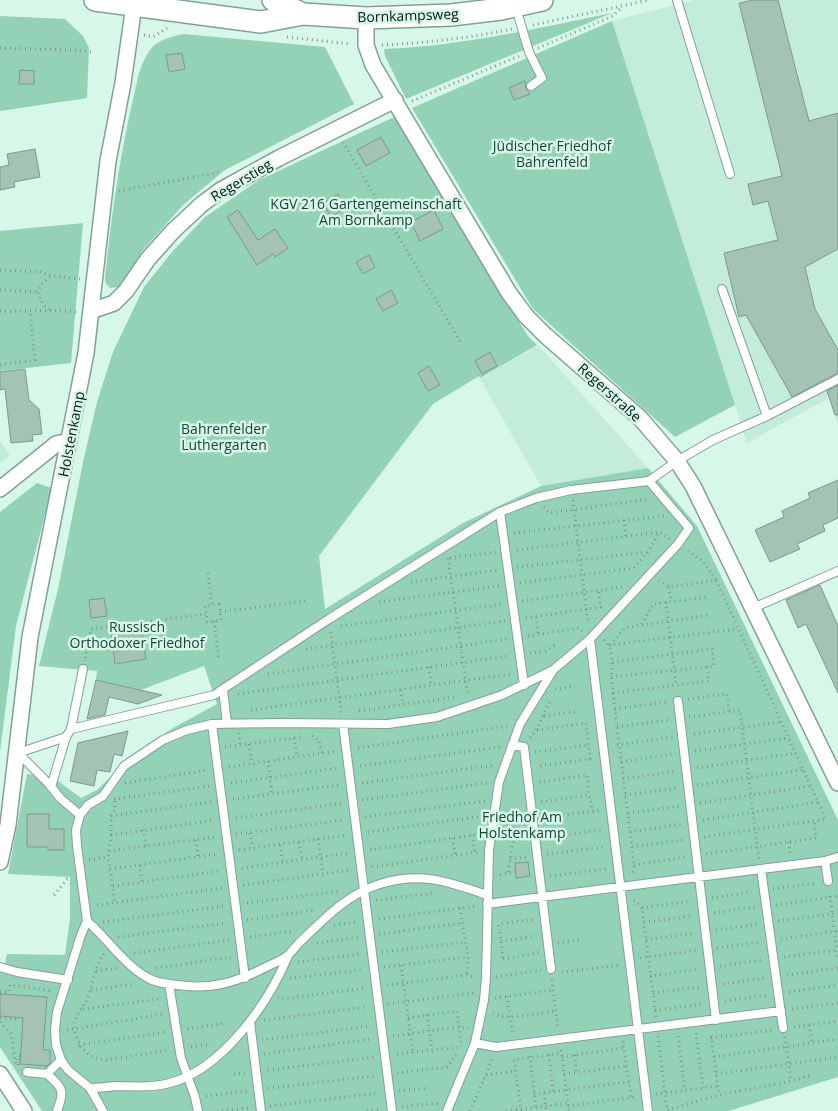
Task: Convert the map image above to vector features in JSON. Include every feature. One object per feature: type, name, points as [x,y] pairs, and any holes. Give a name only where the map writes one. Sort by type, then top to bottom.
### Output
[{"type":"main road","name":"Bornkampsweg","points":[[95,0],[134,2],[261,22],[304,14],[366,18],[419,17],[484,6],[515,6],[542,0]]},
{"type":"main road","name":"Bornkampsweg","points":[[273,0],[304,14]]},
{"type":"street","name":"Holstenkamp","points":[[0,862],[8,825],[18,752],[30,636],[86,353],[86,311],[108,161],[123,83],[134,2]]},
{"type":"street","name":"Regerstraße","points":[[366,18],[366,45],[373,66],[509,293],[526,316],[545,335],[640,418],[677,461],[693,486],[838,783]]},
{"type":"street","name":"Regerstieg","points":[[86,311],[114,303],[126,291],[148,258],[202,204],[245,176],[395,100]]},
{"type":"street","points":[[0,489],[56,444],[69,441]]},
{"type":"street","points":[[0,1074],[24,1111]]},
{"type":"lane","points":[[677,0],[730,174]]},
{"type":"lane","points":[[515,6],[529,52],[542,78],[531,86]]},
{"type":"lane","points":[[722,289],[767,416]]},
{"type":"lane","points":[[72,729],[224,693],[242,677],[329,619],[500,512],[536,498],[571,490],[649,481],[677,461],[713,440],[767,416],[838,379]]},
{"type":"lane","points":[[103,1111],[98,1107],[90,1088],[68,1070],[61,1060],[56,1045],[57,1012],[87,921],[76,846],[76,830],[80,815],[88,806],[103,796],[124,766],[163,740],[187,730],[212,724],[227,723],[388,724],[437,716],[502,695],[553,670],[590,639],[678,544],[689,528],[649,481]]},
{"type":"lane","points":[[500,512],[524,685]]},
{"type":"lane","points":[[753,608],[838,571]]},
{"type":"lane","points":[[590,639],[648,1111]]},
{"type":"lane","points":[[51,787],[66,737],[72,729],[83,669]]},
{"type":"lane","points":[[447,1111],[475,1043],[484,999],[487,962],[489,850],[499,782],[520,724],[553,670]]},
{"type":"lane","points":[[224,693],[227,723]]},
{"type":"lane","points":[[678,701],[714,1002],[712,1020]]},
{"type":"lane","points":[[212,724],[245,978]]},
{"type":"lane","points":[[343,724],[391,1110]]},
{"type":"lane","points":[[66,737],[18,752],[64,803],[80,815]]},
{"type":"lane","points":[[512,745],[524,747],[551,969]]},
{"type":"lane","points":[[487,904],[699,878],[825,861],[838,857]]},
{"type":"lane","points":[[825,861],[828,881]]},
{"type":"lane","points":[[761,869],[783,1028]]},
{"type":"lane","points":[[90,1088],[116,1086],[148,1088],[187,1078],[208,1065],[226,1049],[250,1022],[276,980],[288,956],[297,945],[336,908],[364,890],[382,883],[408,878],[433,878],[487,895]]},
{"type":"lane","points":[[87,921],[135,968],[150,979],[169,984],[207,988],[226,984],[245,978],[288,956]]},
{"type":"lane","points":[[0,967],[17,972],[68,980]]},
{"type":"lane","points":[[169,984],[180,1058],[195,1097],[198,1111]]},
{"type":"lane","points":[[475,1043],[496,1047],[781,1011]]},
{"type":"lane","points":[[250,1022],[260,1109]]},
{"type":"lane","points":[[47,1074],[61,1060]]},
{"type":"lane","points":[[27,1072],[47,1074],[58,1084],[62,1090],[57,1111]]},
{"type":"path","points":[[395,100],[409,102],[614,16],[622,7],[649,0]]},
{"type":"path","points":[[0,48],[93,52]]},
{"type":"path","points":[[336,130],[461,343]]},
{"type":"path","points":[[104,194],[235,169],[245,176]]},
{"type":"path","points":[[0,270],[40,272],[51,276],[84,279]]},
{"type":"path","points":[[49,310],[41,302],[38,292],[42,282],[51,276]]},
{"type":"path","points":[[0,290],[38,292]]},
{"type":"path","points":[[0,311],[86,311]]},
{"type":"path","points":[[0,365],[36,360],[30,312]]},
{"type":"path","points":[[571,490],[590,639]]},
{"type":"path","points":[[549,513],[662,497]]},
{"type":"path","points":[[503,534],[677,514]]},
{"type":"path","points":[[624,520],[626,536]]},
{"type":"path","points":[[448,558],[660,532],[648,552],[634,568]]},
{"type":"path","points":[[632,847],[826,820],[716,580],[703,562],[678,544]]},
{"type":"path","points":[[446,545],[469,707]]},
{"type":"path","points":[[409,582],[508,568],[648,552]]},
{"type":"path","points":[[208,573],[212,605]]},
{"type":"path","points":[[678,701],[668,621],[669,587],[716,580]]},
{"type":"path","points":[[331,628],[641,585]]},
{"type":"path","points":[[333,645],[587,610],[600,607],[598,590]]},
{"type":"path","points":[[641,625],[653,604],[708,597]]},
{"type":"path","points":[[220,612],[306,601]]},
{"type":"path","points":[[219,604],[221,620],[207,622],[205,606],[212,605],[219,604]]},
{"type":"path","points":[[83,669],[91,629],[206,614]]},
{"type":"path","points":[[710,615],[625,628],[610,645],[611,677],[634,865],[816,838],[814,821]]},
{"type":"path","points":[[536,617],[538,634]]},
{"type":"path","points":[[329,619],[343,724]]},
{"type":"path","points":[[214,621],[219,660]]},
{"type":"path","points":[[242,677],[579,628]]},
{"type":"path","points":[[610,645],[738,629]]},
{"type":"path","points":[[224,693],[520,655],[545,651],[555,645]]},
{"type":"path","points":[[595,678],[714,666],[712,649],[612,662]]},
{"type":"path","points":[[613,693],[709,681],[707,666]]},
{"type":"path","points":[[429,667],[431,685]]},
{"type":"path","points":[[280,706],[522,672]]},
{"type":"path","points":[[555,689],[575,686]]},
{"type":"path","points":[[400,690],[403,704]]},
{"type":"path","points":[[341,713],[458,697]]},
{"type":"path","points":[[740,710],[761,869]]},
{"type":"path","points":[[543,716],[579,711]]},
{"type":"path","points":[[526,767],[590,759],[586,723],[536,730]]},
{"type":"path","points":[[346,750],[520,724]]},
{"type":"path","points":[[311,735],[319,740],[322,753]]},
{"type":"path","points":[[215,748],[302,736]]},
{"type":"path","points":[[294,738],[297,757]]},
{"type":"path","points":[[250,744],[252,764]]},
{"type":"path","points":[[348,767],[512,745]]},
{"type":"path","points":[[524,747],[534,752],[588,745]]},
{"type":"path","points":[[608,782],[796,753]]},
{"type":"path","points":[[268,761],[272,794]]},
{"type":"path","points":[[350,784],[505,764]]},
{"type":"path","points":[[625,795],[803,770]]},
{"type":"path","points":[[528,784],[587,776],[593,812]]},
{"type":"path","points":[[111,834],[499,782]]},
{"type":"path","points":[[628,813],[811,786]]},
{"type":"path","points":[[531,804],[589,795]]},
{"type":"path","points":[[103,796],[114,799],[115,802],[115,809],[111,816],[108,857],[115,903]]},
{"type":"path","points":[[355,818],[496,799]]},
{"type":"path","points":[[630,832],[818,802]]},
{"type":"path","points":[[356,834],[493,818],[516,821],[532,820],[611,809]]},
{"type":"path","points":[[508,872],[516,821]]},
{"type":"path","points":[[144,830],[146,846]]},
{"type":"path","points":[[535,839],[601,830]]},
{"type":"path","points":[[250,832],[253,848]]},
{"type":"path","points":[[113,886],[491,833]]},
{"type":"path","points":[[472,836],[475,852]]},
{"type":"path","points":[[453,838],[456,855]]},
{"type":"path","points":[[318,839],[323,874]]},
{"type":"path","points":[[196,840],[198,856]]},
{"type":"path","points":[[299,842],[302,859]]},
{"type":"path","points":[[280,845],[282,862]]},
{"type":"path","points":[[510,859],[603,847]]},
{"type":"path","points":[[86,907],[489,850]]},
{"type":"path","points":[[79,862],[108,857]]},
{"type":"path","points":[[140,864],[142,882]]},
{"type":"path","points":[[540,877],[606,869]]},
{"type":"path","points":[[54,895],[67,879],[82,878]]},
{"type":"path","points":[[812,1075],[719,1095],[667,1110],[642,908],[828,881],[836,932],[838,960]]},
{"type":"path","points":[[365,902],[452,890],[458,885]]},
{"type":"path","points":[[644,922],[838,896]]},
{"type":"path","points":[[106,939],[336,908]]},
{"type":"path","points":[[282,999],[467,975],[468,957],[460,908]]},
{"type":"path","points":[[646,940],[838,913]]},
{"type":"path","points":[[503,959],[499,924],[545,918]]},
{"type":"path","points":[[297,945],[463,923]]},
{"type":"path","points":[[630,959],[836,932]]},
{"type":"path","points":[[501,941],[547,934]]},
{"type":"path","points":[[487,962],[580,939]]},
{"type":"path","points":[[112,947],[102,957],[83,1009],[76,1017],[74,1028],[79,1045],[86,1054],[106,1060],[210,1044]]},
{"type":"path","points":[[650,976],[837,950]]},
{"type":"path","points":[[96,972],[242,955]]},
{"type":"path","points":[[276,980],[468,957]]},
{"type":"path","points":[[400,965],[412,1052]]},
{"type":"path","points":[[561,972],[616,965]]},
{"type":"path","points":[[652,993],[838,968]]},
{"type":"path","points":[[486,978],[551,969]]},
{"type":"path","points":[[91,990],[142,984],[150,979]]},
{"type":"path","points":[[0,992],[9,992],[10,985],[38,990]]},
{"type":"path","points":[[655,1010],[838,985]]},
{"type":"path","points":[[405,1002],[484,999],[554,990]]},
{"type":"path","points":[[507,996],[515,1045]]},
{"type":"path","points":[[83,1009],[171,998]]},
{"type":"path","points":[[484,999],[497,1016],[510,1017],[556,1010]]},
{"type":"path","points":[[781,1011],[838,1003]]},
{"type":"path","points":[[250,1022],[378,1005]]},
{"type":"path","points":[[195,1097],[447,1067],[462,1047],[457,1011],[408,1018]]},
{"type":"path","points":[[74,1028],[173,1013]]},
{"type":"path","points":[[427,1015],[432,1050]]},
{"type":"path","points":[[0,1018],[16,1019],[16,1017]]},
{"type":"path","points":[[712,1020],[719,1095]]},
{"type":"path","points":[[0,1022],[12,1034],[16,1065],[27,1072]]},
{"type":"path","points":[[694,1022],[703,1088]]},
{"type":"path","points":[[79,1045],[226,1023]]},
{"type":"path","points":[[252,1041],[381,1025]]},
{"type":"path","points":[[676,1025],[685,1090]]},
{"type":"path","points":[[809,1025],[812,1043]]},
{"type":"path","points":[[254,1055],[459,1027]]},
{"type":"path","points":[[783,1028],[791,1081]]},
{"type":"path","points":[[506,1111],[631,1097],[622,1032]]},
{"type":"path","points":[[714,1057],[838,1040]]},
{"type":"path","points":[[528,1043],[536,1107]]},
{"type":"path","points":[[234,1074],[462,1047]]},
{"type":"path","points":[[470,1111],[496,1047]]},
{"type":"path","points":[[521,1110],[514,1060],[548,1055],[575,1055],[624,1048]]},
{"type":"path","points":[[548,1055],[553,1092]]},
{"type":"path","points":[[575,1055],[576,1072]]},
{"type":"path","points":[[18,1063],[18,1056],[20,1056]]},
{"type":"path","points":[[716,1074],[838,1056]]},
{"type":"path","points":[[564,1074],[627,1066]]},
{"type":"path","points":[[486,1075],[516,1071]]},
{"type":"path","points":[[534,1094],[629,1082]]},
{"type":"path","points":[[646,1095],[718,1086]]},
{"type":"path","points":[[217,1111],[260,1109],[428,1088]]},
{"type":"path","points":[[544,1093],[546,1111]]},
{"type":"path","points":[[391,1110],[435,1103]]},
{"type":"shaded area","points":[[694,0],[838,0],[838,425],[829,398],[747,443],[612,21]]},
{"type":"shaded area","points":[[538,345],[648,468],[541,486],[480,379]]},
{"type":"shaded area","points":[[0,440],[10,456],[0,463]]},
{"type":"green space","points":[[612,13],[406,99],[385,56],[384,49],[471,40]]},
{"type":"green space","points":[[0,16],[65,19],[83,36],[89,48],[87,98],[0,111]]},
{"type":"green space","name":"Jüdischer Friedhof Bahrenfeld","points":[[612,21],[735,405],[675,437],[533,309],[412,108]]},
{"type":"green space","points":[[184,34],[325,47],[354,104],[225,170],[183,205],[143,250],[118,287],[110,288],[106,284],[105,279],[113,212],[128,122],[139,74],[146,56],[153,47],[166,39]]},
{"type":"green space","name":"Friedhof Am Holstenkamp","points":[[394,117],[528,336],[537,345],[480,378],[479,376],[433,404],[319,556],[325,609],[463,523],[541,486],[648,468],[697,526],[838,820],[838,1077],[729,1111],[42,1111],[0,1047],[0,972],[4,968],[7,954],[65,955],[70,919],[70,877],[8,874],[27,774],[54,778],[81,798],[97,790],[132,756],[173,728],[217,704],[204,666],[141,690],[96,680],[97,671],[39,666],[58,589],[97,402],[113,352],[144,287],[172,252],[205,217],[259,180]]},
{"type":"green space","points":[[83,223],[71,363],[0,371],[0,231]]},
{"type":"green space","points":[[37,483],[52,488],[16,626],[0,752],[0,512]]},
{"type":"building","points":[[754,0],[778,0],[809,121],[838,113],[838,249],[805,267],[815,309],[838,350],[838,373],[792,397],[746,315],[739,317],[724,253],[778,240],[768,201],[753,205],[748,184],[782,176],[739,3]]},
{"type":"building","points":[[182,53],[185,69],[169,72],[166,55]]},
{"type":"building","points":[[20,70],[34,71],[34,84],[19,84]]},
{"type":"building","points":[[525,81],[526,89],[530,94],[514,100],[509,88]]},
{"type":"building","points":[[381,137],[390,153],[366,166],[357,150]]},
{"type":"building","points":[[35,149],[40,177],[14,182],[15,187],[0,190],[0,167],[9,165],[7,154]]},
{"type":"building","points":[[338,194],[344,209],[331,217],[323,203]]},
{"type":"building","points":[[238,210],[258,240],[275,229],[288,248],[275,257],[273,254],[257,265],[227,217]]},
{"type":"building","points":[[434,210],[443,229],[420,241],[411,222]]},
{"type":"building","points":[[369,255],[375,267],[363,274],[356,262]]},
{"type":"building","points":[[391,290],[398,303],[383,311],[376,299]]},
{"type":"building","points":[[490,352],[497,366],[482,374],[475,361]]},
{"type":"building","points":[[429,366],[440,385],[428,391],[418,373]]},
{"type":"building","points":[[25,369],[29,400],[39,409],[42,434],[32,435],[33,441],[11,443],[5,389],[0,390],[0,372]]},
{"type":"building","points":[[838,385],[838,415],[835,415],[827,391]]},
{"type":"building","points":[[838,480],[838,518],[823,525],[825,531],[797,544],[800,549],[770,562],[755,530],[784,517],[782,511],[810,498],[808,493]]},
{"type":"building","points":[[820,585],[838,626],[838,693],[806,624],[798,628],[786,600]]},
{"type":"building","points":[[104,598],[107,616],[91,618],[89,600]]},
{"type":"building","points":[[141,626],[146,659],[115,664],[111,630]]},
{"type":"building","points":[[96,680],[162,695],[138,704],[109,697],[105,715],[87,719]]},
{"type":"building","points":[[128,731],[122,756],[114,754],[110,772],[97,770],[94,786],[70,781],[78,743]]},
{"type":"building","points":[[27,814],[49,814],[49,829],[64,829],[64,850],[48,850],[48,847],[27,847]]},
{"type":"building","points":[[528,862],[530,876],[516,878],[515,863]]},
{"type":"building","points":[[0,994],[47,997],[43,1050],[50,1050],[50,1063],[47,1066],[20,1064],[23,1018],[0,1016]]},
{"type":"park label","name":"KGV 216 Gartengemeinschaft Am Bornkamp","points":[[366,212]]},
{"type":"park label","name":"Bahrenfelder Luthergarten","points":[[224,436]]},
{"type":"park label","name":"Russisch Orthodoxer Friedhof","points":[[137,634]]}]
